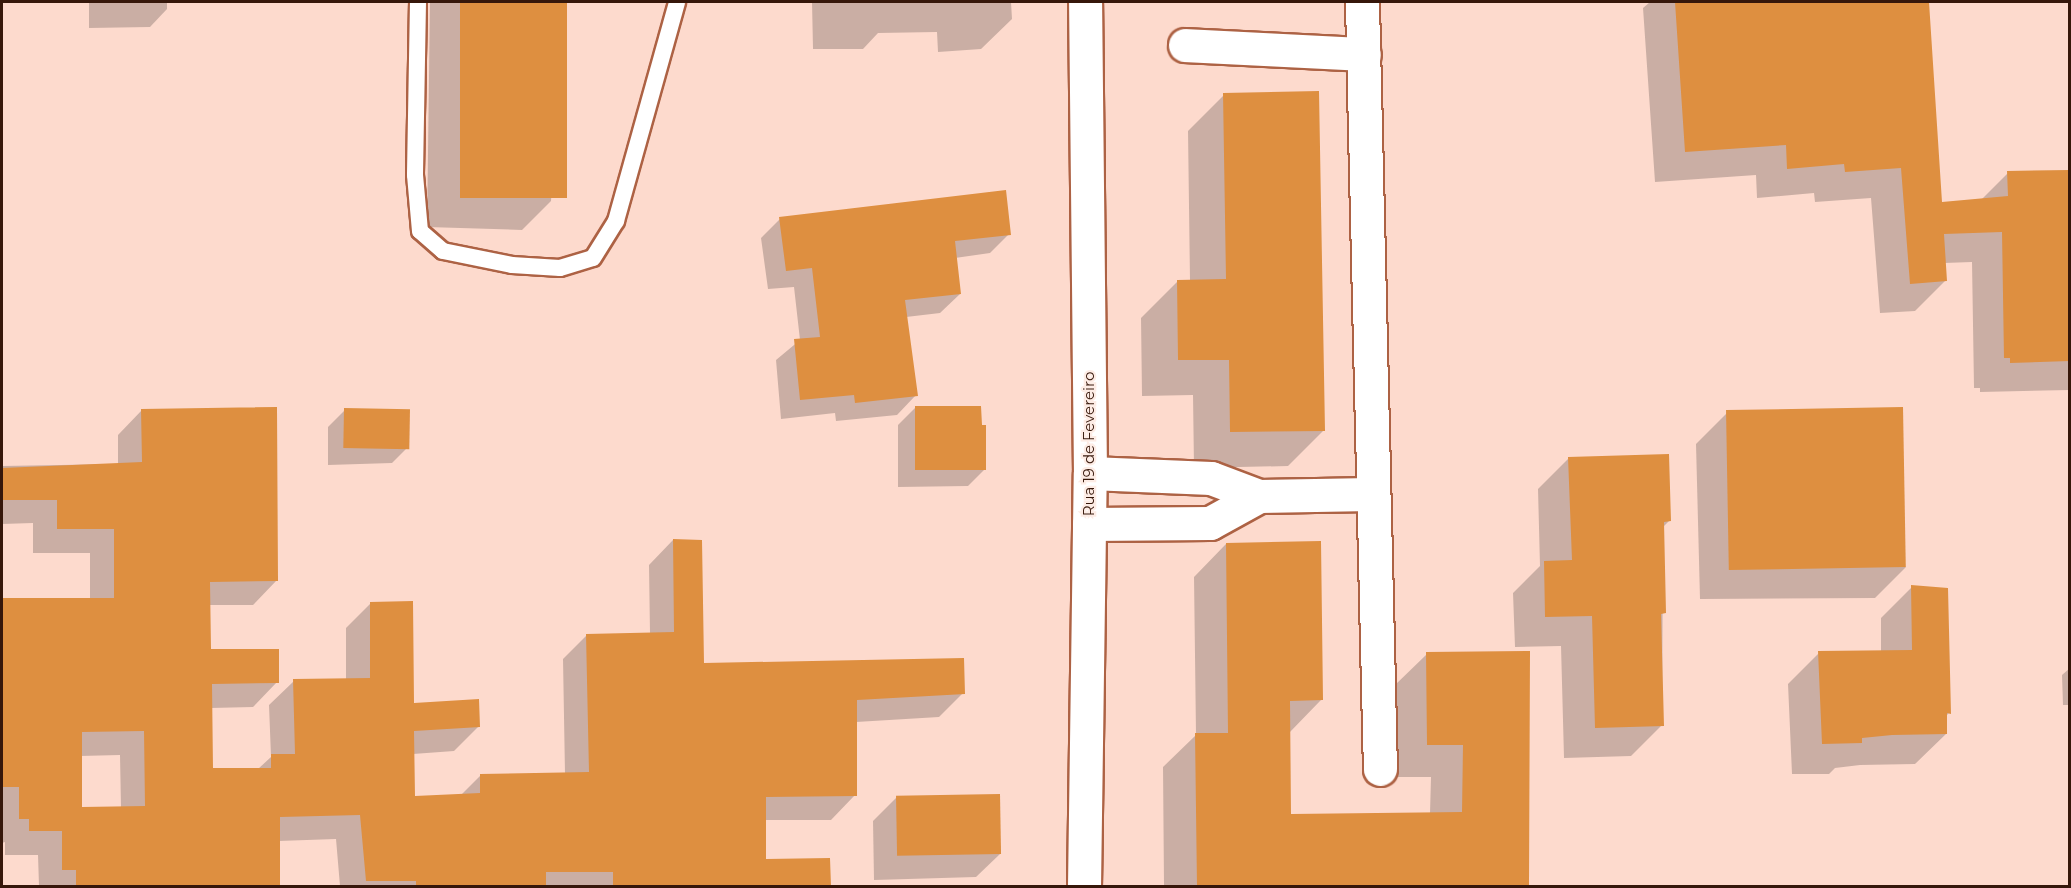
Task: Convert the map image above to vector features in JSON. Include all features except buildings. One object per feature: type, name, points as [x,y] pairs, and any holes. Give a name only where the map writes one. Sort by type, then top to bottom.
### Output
[{"type":"street","name":"Rua 19 de Fevereiro","points":[[1084,886],[1090,473],[1085,2]]},
{"type":"street","points":[[1362,2],[1371,494],[1380,769]]},
{"type":"street","points":[[1185,45],[1364,54]]},
{"type":"street","points":[[1090,473],[1201,477],[1259,496],[1371,494]]},
{"type":"street","points":[[1089,524],[1210,523],[1259,496]]},
{"type":"lane","points":[[418,2],[415,175],[420,231],[443,250],[512,265],[560,268],[593,258],[616,221],[677,2]]}]
